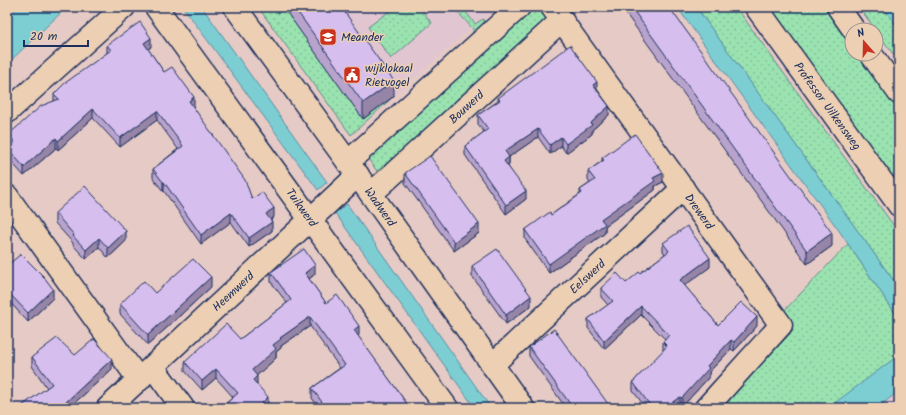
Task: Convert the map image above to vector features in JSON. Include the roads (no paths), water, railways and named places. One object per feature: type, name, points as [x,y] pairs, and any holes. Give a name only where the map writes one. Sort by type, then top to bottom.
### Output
[{"type":"street","points":[[7,112],[124,7]]},
{"type":"street","name":"Tuikwerd","points":[[156,7],[447,408]]},
{"type":"street","name":"Wadwerd","points":[[235,7],[371,194],[522,408]]},
{"type":"street","points":[[353,169],[519,7]]},
{"type":"street","name":"Professor Uilkensweg","points":[[756,7],[897,199]]},
{"type":"street","points":[[838,7],[848,22]]},
{"type":"street","name":"Drewerd","points":[[557,13],[781,325],[706,408]]},
{"type":"street","name":"Bouwerd","points":[[371,194],[557,13]]},
{"type":"street","points":[[877,62],[899,93]]},
{"type":"street","name":"Heemwerd","points":[[108,408],[311,219],[353,169]]},
{"type":"street","name":"Eelswerd","points":[[492,365],[683,188]]},
{"type":"street","points":[[7,196],[146,373],[182,408]]},
{"type":"water","points":[[18,7],[67,7],[7,64],[7,17]]},
{"type":"water","points":[[183,7],[202,7],[327,182],[318,190]]},
{"type":"water","points":[[677,7],[696,7],[899,288],[899,319],[840,232]]},
{"type":"water","points":[[883,7],[899,7],[899,29]]},
{"type":"water","points":[[347,204],[491,408],[475,408],[335,213]]},
{"type":"water","points":[[899,355],[899,391],[877,408],[828,408]]},
{"type":"place","name":"Meander","points":[[328,37]]},
{"type":"place","name":"wijklokaal Rietvogel","points":[[352,75]]}]
